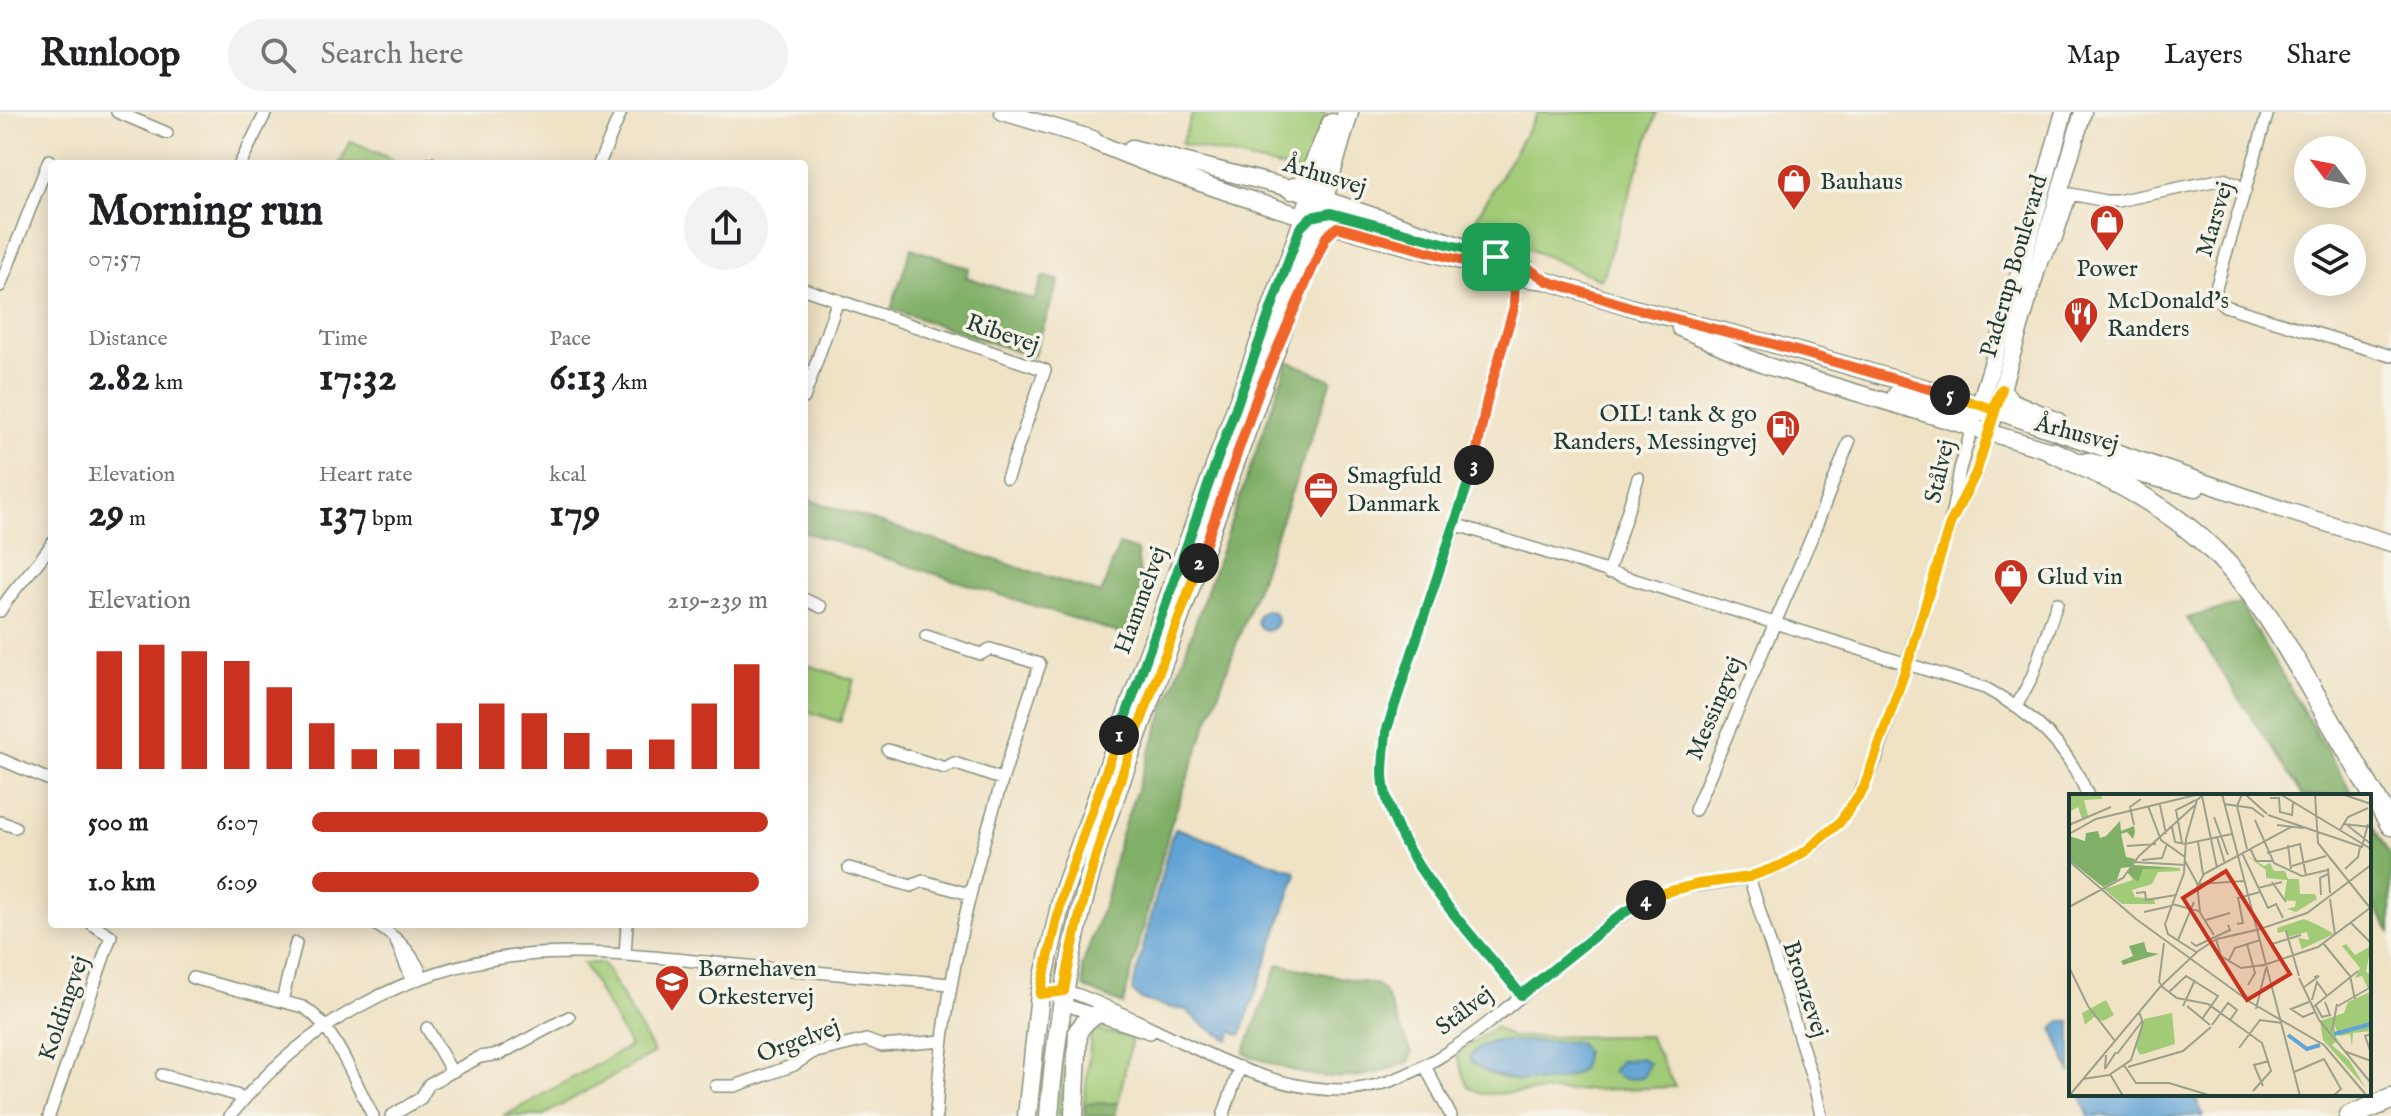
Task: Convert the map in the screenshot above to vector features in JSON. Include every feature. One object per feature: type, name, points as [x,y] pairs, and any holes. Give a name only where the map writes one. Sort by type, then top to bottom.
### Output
[{"type":"highway","name":"Hammelvej","points":[[1317,208],[1343,112]]},
{"type":"highway","name":"Hammelvej","points":[[1317,208],[1361,112]]},
{"type":"highway","points":[[2052,452],[2148,500],[2185,526],[2227,564],[2274,626],[2391,825]]},
{"type":"highway","points":[[2350,1116],[2391,1099]]},
{"type":"main road","name":"Århusvej","points":[[1003,112],[1317,208],[1496,257],[1531,270],[1547,281]]},
{"type":"main road","name":"Paderup Boulevard","points":[[1982,421],[2064,112]]},
{"type":"main road","name":"Paderup Boulevard","points":[[1982,421],[2002,389],[2083,112]]},
{"type":"main road","name":"Århusvej","points":[[1083,137],[1130,158],[1180,174],[1317,208],[1515,275],[1547,281],[1633,308],[1953,396],[1982,421],[2052,452],[2287,511]]},
{"type":"main road","points":[[1953,396],[1963,394],[1976,382],[2044,182]]},
{"type":"main road","name":"Hammelvej","points":[[1049,1116],[1063,997],[1082,902],[1101,836],[1260,388],[1317,208]]},
{"type":"main road","name":"Hammelvej","points":[[1027,1116],[1040,994],[1054,923],[1074,858],[1317,208]]},
{"type":"main road","name":"Århusvej","points":[[1633,308],[1764,365],[2150,462],[2287,511],[2391,543]]},
{"type":"main road","points":[[2002,389],[2011,401],[2150,462]]},
{"type":"main road","points":[[1074,1116],[1078,1031],[1095,1015]]},
{"type":"street","points":[[117,112],[167,133]]},
{"type":"street","points":[[242,160],[266,112]]},
{"type":"street","points":[[601,160],[621,112]]},
{"type":"street","name":"Marsvej","points":[[2268,112],[2216,288],[2216,298],[2219,303],[2391,356]]},
{"type":"street","points":[[0,286],[48,163]]},
{"type":"street","points":[[2038,270],[2056,239],[2071,194],[2117,201],[2223,179],[2245,191]]},
{"type":"street","points":[[1515,275],[1514,307],[1487,400],[1472,473],[1389,718],[1383,776],[1387,798],[1408,852],[1521,995]]},
{"type":"street","name":"Ribevej","points":[[808,290],[1045,370],[1007,478]]},
{"type":"street","points":[[808,386],[838,300]]},
{"type":"street","name":"Stålvej","points":[[1950,524],[1976,473],[1982,421]]},
{"type":"street","name":"Stålvej","points":[[1040,994],[1094,1001],[1240,1067],[1282,1081],[1344,1090],[1375,1086],[1414,1073],[1469,1036],[1622,914],[1655,895],[1698,884],[1749,877],[1782,865],[1806,851],[1839,823],[1864,788],[1907,665],[1982,421]]},
{"type":"street","name":"Messingvej","points":[[1695,810],[1849,442]]},
{"type":"street","points":[[1608,573],[1638,478]]},
{"type":"street","points":[[1454,524],[1985,688],[2017,705],[2043,727],[2061,749],[2087,794]]},
{"type":"street","points":[[0,611],[10,593],[48,549]]},
{"type":"street","points":[[808,601],[821,607]]},
{"type":"street","points":[[2017,705],[2032,677],[2057,603]]},
{"type":"street","points":[[926,636],[981,654],[990,649],[1040,664],[1001,779],[969,894],[950,984],[936,1116]]},
{"type":"street","points":[[888,750],[945,768],[954,763],[1001,779]]},
{"type":"street","points":[[0,759],[48,779]]},
{"type":"street","points":[[0,822],[15,827]]},
{"type":"street","points":[[849,868],[911,886],[923,881],[969,894]]},
{"type":"street","name":"Bronzevej","points":[[1749,877],[1821,1115]]},
{"type":"street","name":"Koldingvej","points":[[49,1116],[111,936],[98,928]]},
{"type":"street","points":[[381,928],[394,936],[410,975],[416,979]]},
{"type":"street","points":[[625,955],[627,928]]},
{"type":"street","points":[[282,1001],[296,943]]},
{"type":"street","points":[[230,1116],[278,1065],[325,1027],[361,1004],[416,979],[461,966],[524,955],[625,955],[950,984]]},
{"type":"street","points":[[193,978],[303,1007],[314,1013],[325,1027],[373,1116]]},
{"type":"street","name":"Stålvej","points":[[1063,997],[1095,1015],[1189,1045]]},
{"type":"street","points":[[391,1116],[421,1098],[429,1084],[480,1057],[500,1054],[569,1017]]},
{"type":"street","points":[[427,1028],[452,1072]]},
{"type":"street","name":"Orgelvej","points":[[716,1086],[735,1086],[794,1065],[812,1053],[866,1040],[882,1046],[943,1041]]},
{"type":"street","points":[[1425,1066],[1451,1116]]},
{"type":"street","points":[[1223,1116],[1240,1067]]},
{"type":"street","points":[[162,1075],[236,1095],[243,1100]]},
{"type":"green space","points":[[1193,112],[1326,112],[1304,173],[1181,144]]},
{"type":"green space","points":[[1538,112],[1657,112],[1601,280],[1471,227]]},
{"type":"green space","points":[[351,141],[393,160],[342,160]]},
{"type":"green space","points":[[911,248],[969,268],[966,277],[1034,300],[1043,276],[1059,281],[1033,357],[891,309]]},
{"type":"green space","points":[[1288,361],[1332,380],[1171,824],[1123,1004],[1084,987],[1082,966],[1106,898],[1120,837]]},
{"type":"green space","points":[[808,499],[1101,594],[1119,545],[1137,551],[1143,604],[1131,637],[808,533]]},
{"type":"green space","points":[[2240,604],[2353,794],[2302,794],[2187,618]]},
{"type":"green space","points":[[808,665],[854,680],[840,722],[808,711]]},
{"type":"green space","points":[[2371,823],[2391,857],[2391,932],[2371,901]]},
{"type":"green space","points":[[583,963],[603,963],[654,1053],[542,1116],[504,1116],[630,1046]]},
{"type":"green space","points":[[1278,964],[1377,985],[1384,991],[1412,1053],[1409,1062],[1372,1074],[1335,1078],[1288,1069],[1244,1053]]},
{"type":"green space","points":[[1068,1022],[1074,1028],[1071,1116],[1057,1116]]},
{"type":"green space","points":[[1495,1027],[1511,1037],[1649,1036],[1675,1087],[1482,1094],[1468,1086],[1456,1054]],"holes":[[[1577,1042],[1568,1076],[1528,1081],[1500,1078],[1478,1066],[1470,1056],[1479,1047]]]},
{"type":"green space","points":[[1092,1029],[1132,1038],[1118,1103],[1084,1104]]},
{"type":"green space","points":[[1118,1103],[1115,1116],[1084,1116],[1084,1104]]},
{"type":"water","points":[[1263,610],[1271,610],[1277,620],[1271,630],[1263,630],[1257,624],[1257,616]]},
{"type":"water","points":[[1176,828],[1295,871],[1296,876],[1241,1035],[1232,1031],[1229,1040],[1204,1026],[1186,1010],[1140,999],[1132,991]]},
{"type":"water","points":[[2060,1021],[2069,1021],[2069,1068],[2053,1030]]},
{"type":"water","points":[[1495,1041],[1577,1042],[1585,1051],[1584,1064],[1570,1076],[1556,1080],[1541,1082],[1508,1078],[1493,1074],[1470,1061],[1470,1056],[1479,1047]]},
{"type":"water","points":[[1641,1058],[1649,1063],[1643,1078],[1624,1079],[1612,1072],[1620,1061]]},
{"type":"water","points":[[2081,1096],[2195,1096],[2203,1116],[2089,1116]]},
{"type":"place","name":"Bauhaus","points":[[1794,212]]},
{"type":"place","name":"Power","points":[[2107,253]]},
{"type":"place","name":"McDonald's Randers","points":[[2081,345]]},
{"type":"place","name":"OIL! tank & go Randers, Messingvej","points":[[1783,458]]},
{"type":"place","name":"Smagfuld Danmark","points":[[1321,520]]},
{"type":"place","name":"Glud vin","points":[[2011,607]]},
{"type":"place","name":"Børnehaven Orkestervej","points":[[672,1013]]},
{"type":"route","points":[[1331,213],[1496,257],[1531,270],[1547,281],[1633,308],[1769,343],[1992,409],[2002,389],[1976,473],[1950,524],[1907,665],[1864,788],[1839,823],[1806,851],[1782,865],[1749,877],[1698,884],[1655,895],[1622,914],[1521,995],[1408,852],[1387,798],[1383,776],[1386,732],[1395,698],[1472,473],[1487,400],[1514,307],[1515,275],[1337,227],[1326,237],[1260,388],[1101,836],[1082,902],[1064,991],[1040,994],[1054,923],[1074,858],[1300,228],[1311,217],[1331,213]]}]
